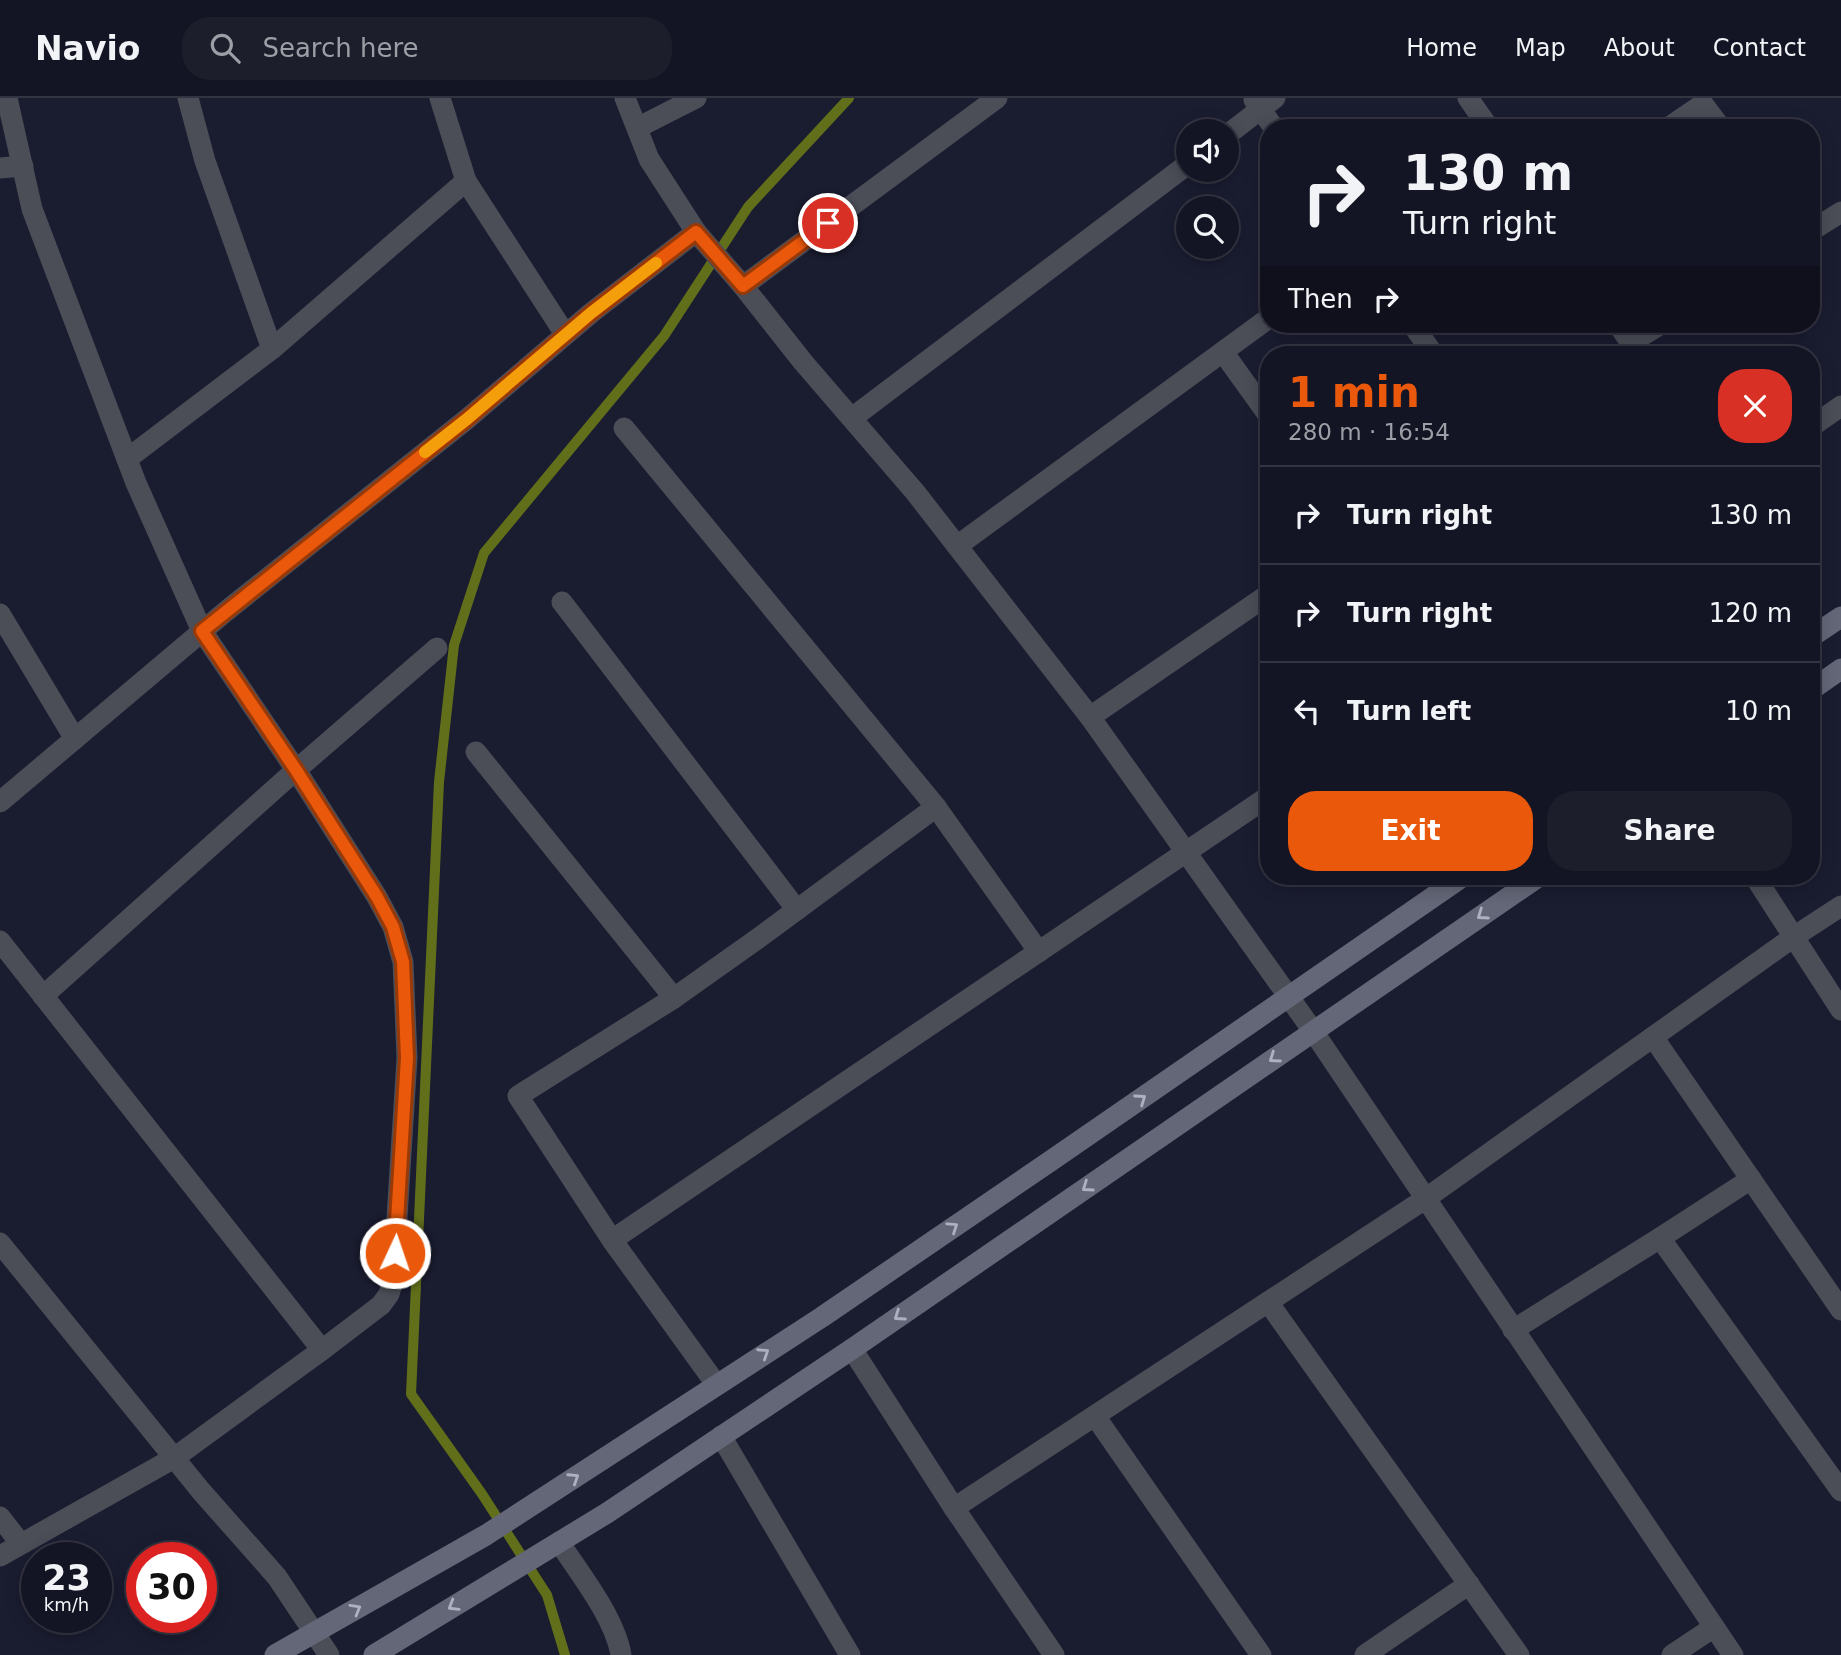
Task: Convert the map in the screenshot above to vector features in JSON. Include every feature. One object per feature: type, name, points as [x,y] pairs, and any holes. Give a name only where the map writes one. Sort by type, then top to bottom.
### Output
[{"type":"street","points":[[7,98],[32,209],[127,459],[202,631],[296,770],[377,897],[393,927],[403,962],[407,1058],[393,1281],[389,1294],[381,1305],[174,1458],[25,1542]]},
{"type":"street","points":[[188,98],[205,161],[272,349]]},
{"type":"street","points":[[440,98],[466,181],[565,334]]},
{"type":"street","points":[[625,98],[649,159],[703,240],[915,492],[1028,635],[1090,717],[1289,996],[1733,1655]]},
{"type":"street","points":[[637,128],[696,98]]},
{"type":"street","points":[[738,280],[997,98]]},
{"type":"street","points":[[1468,98],[1483,119]]},
{"type":"street","points":[[1239,124],[1263,102],[1270,119]]},
{"type":"street","points":[[1681,119],[1703,104],[1714,119]]},
{"type":"street","points":[[0,168],[23,166]]},
{"type":"street","points":[[852,418],[1176,173]]},
{"type":"street","points":[[127,459],[272,349],[466,181]]},
{"type":"street","points":[[1820,225],[1841,212]]},
{"type":"street","points":[[0,802],[202,631],[467,419],[565,334],[703,240]]},
{"type":"street","points":[[957,546],[1260,325]]},
{"type":"street","points":[[1638,346],[1652,333]]},
{"type":"street","points":[[1223,352],[1260,403]]},
{"type":"street","points":[[1820,420],[1841,407]]},
{"type":"street","points":[[624,428],[936,807],[1039,952]]},
{"type":"street","points":[[1090,717],[1260,600]]},
{"type":"street","points":[[562,602],[797,910]]},
{"type":"street","points":[[0,614],[75,738]]},
{"type":"street","points":[[1820,631],[1841,617]]},
{"type":"street","points":[[43,996],[296,770],[438,648]]},
{"type":"street","points":[[1820,684],[1841,669]]},
{"type":"street","points":[[476,752],[674,998]]},
{"type":"street","points":[[612,1240],[1260,802]]},
{"type":"street","points":[[716,1384],[612,1240],[518,1096],[674,998],[936,807]]},
{"type":"street","points":[[275,1655],[486,1535],[822,1317],[1450,885]]},
{"type":"street","points":[[374,1655],[607,1513],[852,1349],[1526,885]]},
{"type":"street","points":[[1760,885],[1841,1010]]},
{"type":"street","points":[[954,1508],[1425,1199],[1841,906]]},
{"type":"street","points":[[0,941],[322,1350]]},
{"type":"street","points":[[1653,1037],[1841,1310]]},
{"type":"street","points":[[1513,1330],[1751,1179]]},
{"type":"street","points":[[1660,1238],[1838,1482]]},
{"type":"street","points":[[0,1243],[174,1458],[277,1577],[329,1655]]},
{"type":"street","points":[[1268,1302],[1519,1655]]},
{"type":"street","points":[[852,1349],[954,1508],[1054,1655]]},
{"type":"street","points":[[1095,1416],[1261,1655]]},
{"type":"street","points":[[721,1436],[850,1655]]},
{"type":"street","points":[[0,1517],[21,1544],[0,1556]]},
{"type":"street","points":[[550,1548],[608,1617],[621,1655]]},
{"type":"street","points":[[1365,1655],[1469,1584]]},
{"type":"street","points":[[1672,1655],[1714,1627]]},
{"type":"waterway","points":[[565,1655],[547,1595],[482,1494],[411,1394],[439,782],[454,645],[484,553],[664,336],[748,207],[849,98]]},
{"type":"slow traffic","points":[[425,452],[565,334],[656,263]]},
{"type":"route","points":[[395,1253],[407,1058],[403,962],[393,927],[377,897],[296,770],[202,631],[467,419],[565,334],[696,232],[743,286],[828,223]]}]
